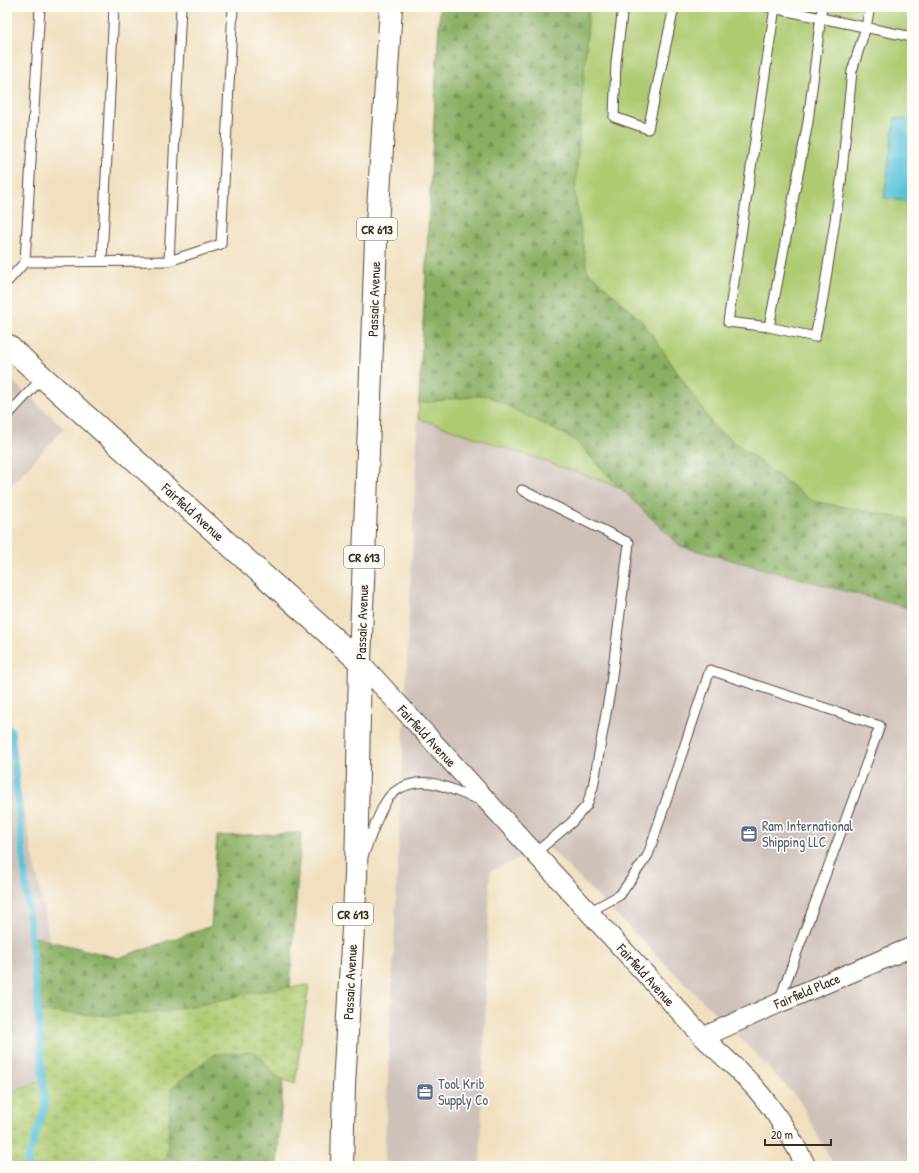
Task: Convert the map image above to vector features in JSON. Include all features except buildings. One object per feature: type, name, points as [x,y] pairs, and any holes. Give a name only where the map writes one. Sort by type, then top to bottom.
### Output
[{"type":"main road","name":"Passaic Avenue","points":[[342,1166],[344,1086],[356,876],[360,662],[376,240],[391,7]]},
{"type":"main road","name":"Fairfield Avenue","points":[[7,345],[360,662]]},
{"type":"street","name":"Fairfield Avenue","points":[[360,662],[703,1037],[755,1088],[774,1112],[793,1141],[806,1166]]},
{"type":"street","name":"Fairfield Place","points":[[703,1037],[912,947]]},
{"type":"lane","points":[[7,282],[25,262],[40,7]]},
{"type":"lane","points":[[102,261],[114,7]]},
{"type":"lane","points":[[169,261],[180,7]]},
{"type":"lane","points":[[25,262],[169,261],[221,244],[233,7]]},
{"type":"lane","points":[[623,7],[616,62],[614,117],[648,129],[674,7]]},
{"type":"lane","points":[[870,7],[866,27],[852,71],[841,182],[822,304],[815,337],[769,327],[728,322],[773,7],[821,18],[866,27],[912,37]]},
{"type":"lane","points":[[769,327],[808,122],[822,7]]},
{"type":"lane","points":[[7,416],[43,377]]},
{"type":"lane","points":[[522,490],[629,543],[610,691],[593,786],[587,805],[571,824],[535,853]]},
{"type":"lane","points":[[589,912],[620,895],[648,855],[710,670],[880,726],[779,1003]]},
{"type":"lane","points":[[356,876],[376,822],[389,796],[399,789],[407,785],[432,783],[490,803]]},
{"type":"shaded area","points":[[7,376],[64,428],[7,490]]},
{"type":"shaded area","points":[[418,418],[912,587],[912,1166],[834,1166],[799,1100],[750,1048],[548,847],[490,871],[480,1166],[384,1166]]},
{"type":"shaded area","points":[[7,724],[75,1068],[7,1098]]},
{"type":"green space","points":[[440,7],[912,7],[912,587],[418,418]]},
{"type":"green space","points":[[440,7],[589,7],[575,193],[587,270],[644,323],[715,428],[812,501],[912,520],[912,609],[680,546],[619,487],[575,440],[486,395],[419,403]]},
{"type":"green space","points":[[301,833],[277,1166],[7,1166],[7,1102],[45,1108],[31,936],[118,958],[211,926],[217,836]]},
{"type":"green space","points":[[309,985],[295,1084],[277,1077],[256,1052],[214,1054],[171,1088],[167,1153],[161,1166],[7,1166],[7,1094],[43,1079],[38,1011],[110,1016],[167,1011],[273,989]]},
{"type":"water","points":[[895,118],[912,120],[912,202],[884,198]]},
{"type":"waterway","points":[[7,727],[11,730],[38,1011],[45,1108],[27,1161],[29,1166]]},
{"type":"place","name":"Ram International Shipping LLC","points":[[749,834]]},
{"type":"place","name":"Tool Krib Supply Co","points":[[425,1092]]}]
